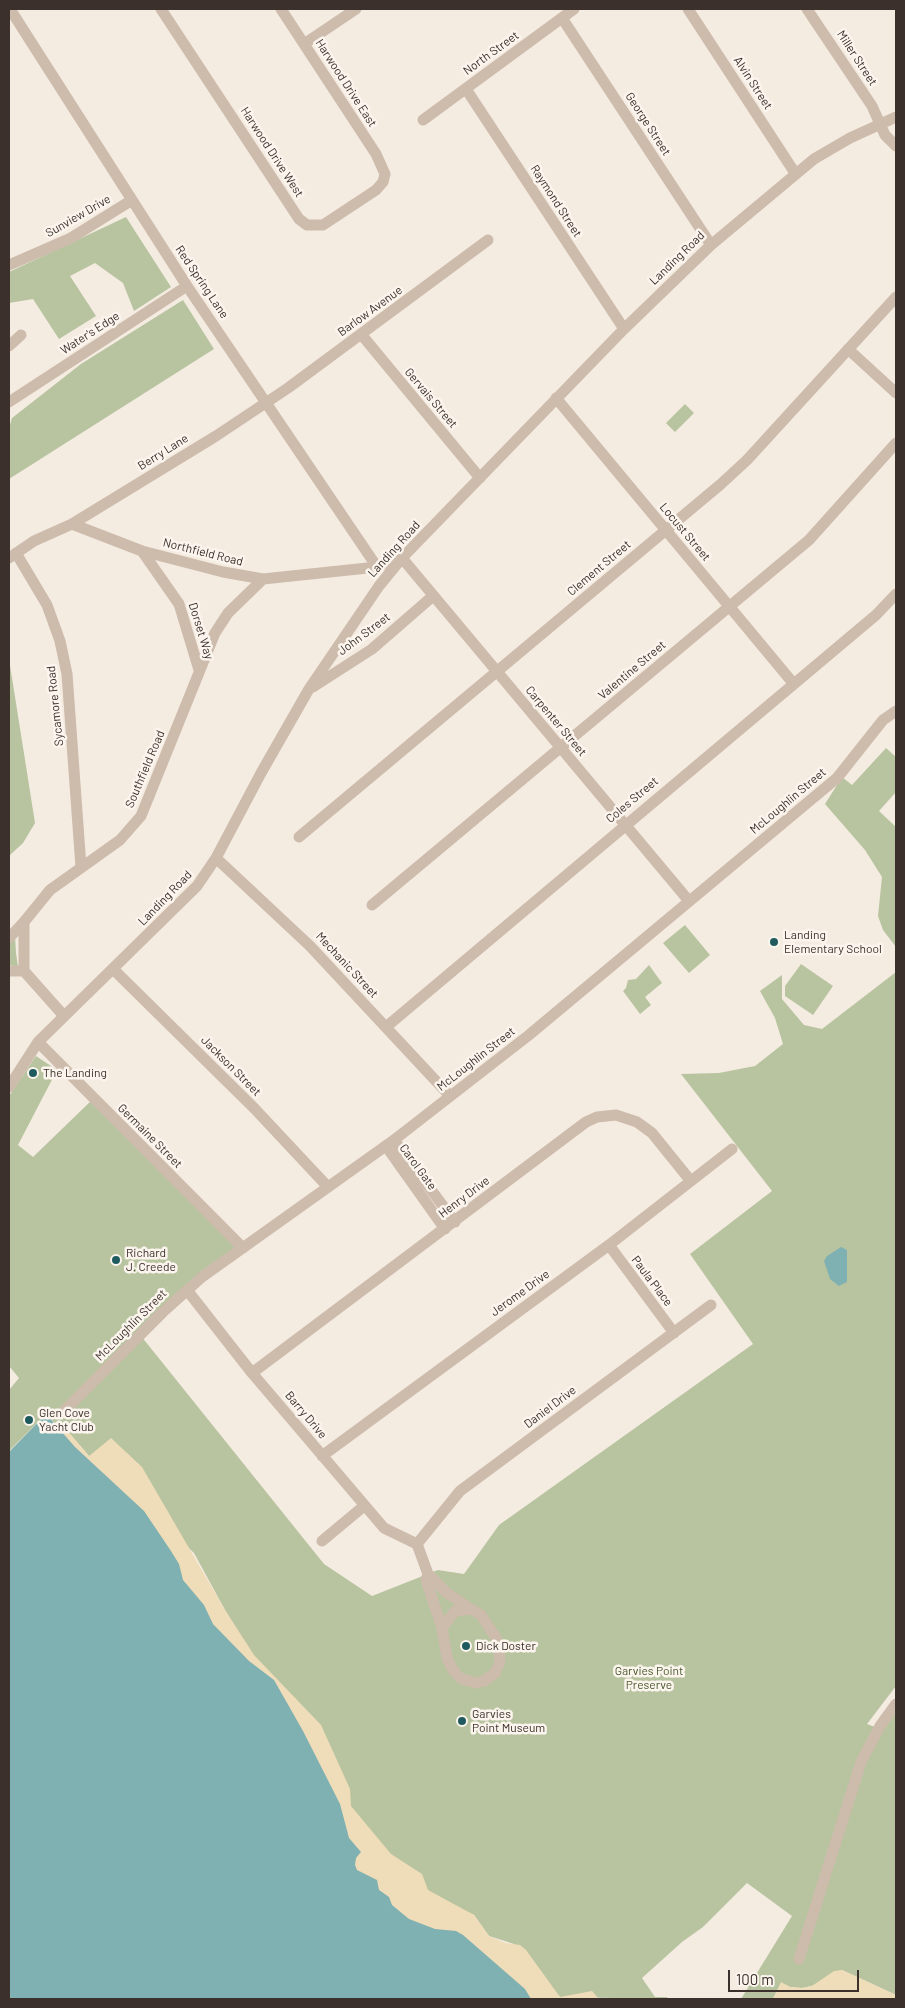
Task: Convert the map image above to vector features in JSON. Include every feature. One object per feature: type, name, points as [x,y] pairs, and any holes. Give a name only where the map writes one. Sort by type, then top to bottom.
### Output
[{"type":"street","name":"Red Spring Lane","points":[[10,9],[186,286],[267,402],[377,567]]},
{"type":"street","name":"Harwood Drive West","points":[[161,9],[291,207],[307,225],[323,226],[336,218],[376,190],[383,182],[385,174]]},
{"type":"street","name":"Harwood Drive East","points":[[281,9],[376,154],[385,174]]},
{"type":"street","points":[[304,44],[356,9]]},
{"type":"street","name":"North Street","points":[[423,120],[574,9]]},
{"type":"street","name":"Alvin Street","points":[[688,9],[795,173]]},
{"type":"street","name":"Miller Street","points":[[808,9],[882,124],[885,136],[896,146]]},
{"type":"street","name":"George Street","points":[[562,18],[711,244]]},
{"type":"street","name":"Raymond Street","points":[[466,89],[624,329]]},
{"type":"street","name":"Landing Road","points":[[9,1087],[38,1042],[112,969],[177,909],[198,886],[216,858],[279,740],[310,689],[379,586],[402,558],[556,398],[711,244],[795,173],[824,153],[896,116]]},
{"type":"street","name":"Sunview Drive","points":[[9,265],[71,238],[132,200]]},
{"type":"street","name":"Barlow Avenue","points":[[267,402],[488,240]]},
{"type":"street","name":"Water's Edge","points":[[9,402],[186,286]]},
{"type":"street","name":"Clement Street","points":[[299,837],[747,460],[896,298]]},
{"type":"street","name":"Gervais Street","points":[[361,334],[480,478]]},
{"type":"street","points":[[9,346],[21,335]]},
{"type":"street","points":[[848,349],[896,393]]},
{"type":"street","name":"Locust Street","points":[[556,398],[793,683]]},
{"type":"street","name":"Berry Lane","points":[[72,524],[216,436],[267,402]]},
{"type":"street","name":"Valentine Street","points":[[372,905],[808,540],[896,443]]},
{"type":"street","points":[[12,556],[34,541],[72,524]]},
{"type":"street","name":"Northfield Road","points":[[72,524],[142,551],[223,572],[263,579],[377,567],[402,558]]},
{"type":"street","name":"Dorset Way","points":[[142,551],[179,604],[199,670]]},
{"type":"street","name":"Sycamore Road","points":[[12,556],[47,605],[60,641],[67,674],[81,867]]},
{"type":"street","name":"Carpenter Street","points":[[402,558],[689,901]]},
{"type":"street","name":"Southfield Road","points":[[9,938],[46,894],[120,840],[141,816],[215,633],[228,613],[263,579]]},
{"type":"street","name":"Coles Street","points":[[386,1027],[625,824],[876,615],[896,594]]},
{"type":"street","name":"John Street","points":[[310,689],[372,649],[433,596]]},
{"type":"street","name":"McLoughlin Street","points":[[62,1414],[187,1290],[390,1143],[529,1035],[837,778],[883,720],[896,712]]},
{"type":"street","name":"Mechanic Street","points":[[216,858],[310,946],[450,1096]]},
{"type":"street","points":[[24,922],[24,971],[64,1016]]},
{"type":"street","name":"Jackson Street","points":[[112,969],[254,1108],[328,1187]]},
{"type":"street","points":[[9,972],[24,971]]},
{"type":"street","name":"Germaine Street","points":[[38,1042],[243,1248]]},
{"type":"street","name":"Henry Drive","points":[[252,1373],[586,1122],[602,1116],[627,1117],[645,1127],[690,1180]]},
{"type":"street","name":"Carol Gate","points":[[390,1143],[450,1225]]},
{"type":"street","name":"Jerome Drive","points":[[322,1456],[609,1245],[732,1149]]},
{"type":"street","name":"Paula Place","points":[[609,1245],[674,1333]]},
{"type":"street","name":"Barry Drive","points":[[187,1290],[252,1373],[364,1506],[384,1528],[417,1544]]},
{"type":"street","name":"Daniel Drive","points":[[417,1544],[448,1502],[460,1491],[711,1305]]},
{"type":"street","points":[[322,1541],[364,1506]]},
{"type":"street","points":[[417,1544],[428,1574],[447,1593],[486,1620],[499,1646],[498,1667],[490,1678],[476,1683],[460,1678],[447,1658],[442,1628],[426,1580],[428,1574]]},
{"type":"street","points":[[442,1628],[455,1611],[471,1609]]},
{"type":"street","points":[[799,1960],[866,1748],[896,1704]]},
{"type":"green space","points":[[126,217],[171,287],[134,311],[123,283],[95,263],[70,276],[96,316],[59,339],[33,299],[9,303],[9,272]]},
{"type":"green space","points":[[183,300],[214,349],[9,479],[9,428],[12,418],[81,364]]},
{"type":"green space","points":[[685,404],[694,413],[675,432],[666,423]]},
{"type":"green space","points":[[9,659],[35,823],[23,843],[9,856]]},
{"type":"green space","points":[[886,748],[896,757],[896,792],[879,811],[896,827],[896,947],[883,930],[878,916],[882,877],[865,850],[825,804],[842,777],[852,785]]},
{"type":"green space","points":[[685,925],[710,955],[689,973],[663,943]]},
{"type":"green space","points":[[15,936],[18,967],[9,965],[9,943]]},
{"type":"green space","points":[[801,964],[833,986],[813,1015],[785,996],[785,986]]},
{"type":"green space","points":[[649,965],[662,983],[645,997],[651,1005],[640,1014],[623,991],[628,980],[636,979]]},
{"type":"green space","name":"Garvies Point Preserve","points":[[896,972],[896,1686],[867,1724],[883,1730],[896,1712],[896,1995],[842,1970],[812,1986],[802,1988],[790,1987],[781,1983],[773,1999],[741,1999],[792,1916],[747,1883],[703,1927],[682,1942],[642,1978],[655,1997],[667,1997],[668,1999],[560,1997],[514,1944],[489,1936],[474,1915],[442,1900],[365,1845],[225,1610],[194,1553],[89,1456],[67,1431],[64,1433],[46,1414],[9,1451],[9,1390],[19,1378],[9,1366],[9,1096],[36,1056],[57,1070],[18,1145],[33,1157],[93,1099],[241,1248],[141,1336],[324,1564],[372,1596],[438,1570],[464,1574],[499,1525],[753,1344],[690,1254],[772,1191],[681,1074],[719,1073],[755,1066],[783,1044],[775,1018],[760,991],[782,975],[782,999],[804,1025],[822,1029]]},
{"type":"sand","points":[[67,1430],[89,1456],[111,1438],[142,1467],[225,1610],[254,1655],[321,1725],[350,1789],[351,1806],[391,1854],[422,1874],[428,1890],[474,1915],[489,1936],[505,1943],[520,1945],[526,1950],[560,1997],[592,1991],[599,1999],[488,1999],[330,1877],[62,1432]]},
{"type":"sand","points":[[842,1970],[896,1995],[896,1999],[773,1999],[781,1982],[790,1987],[802,1988],[812,1986],[834,1971]]},
{"type":"water","points":[[841,1247],[847,1250],[847,1282],[839,1286],[830,1279],[824,1261],[827,1256]]},
{"type":"water","points":[[46,1414],[75,1447],[144,1511],[179,1564],[183,1580],[204,1605],[213,1624],[249,1661],[274,1680],[303,1731],[340,1804],[349,1838],[361,1852],[356,1858],[355,1865],[357,1870],[377,1880],[379,1890],[389,1897],[392,1905],[409,1919],[435,1929],[456,1931],[463,1935],[525,1989],[531,1999],[9,1999],[9,1452]]},
{"type":"place","name":"Landing Elementary School","points":[[774,942]]},
{"type":"place","name":"The Landing","points":[[33,1073]]},
{"type":"place","name":"Richard J. Creede","points":[[116,1260]]},
{"type":"place","name":"Glen Cove Yacht Club","points":[[29,1420]]},
{"type":"place","name":"Dick Doster","points":[[466,1646]]},
{"type":"place","name":"Garvies Point Museum","points":[[462,1721]]}]
